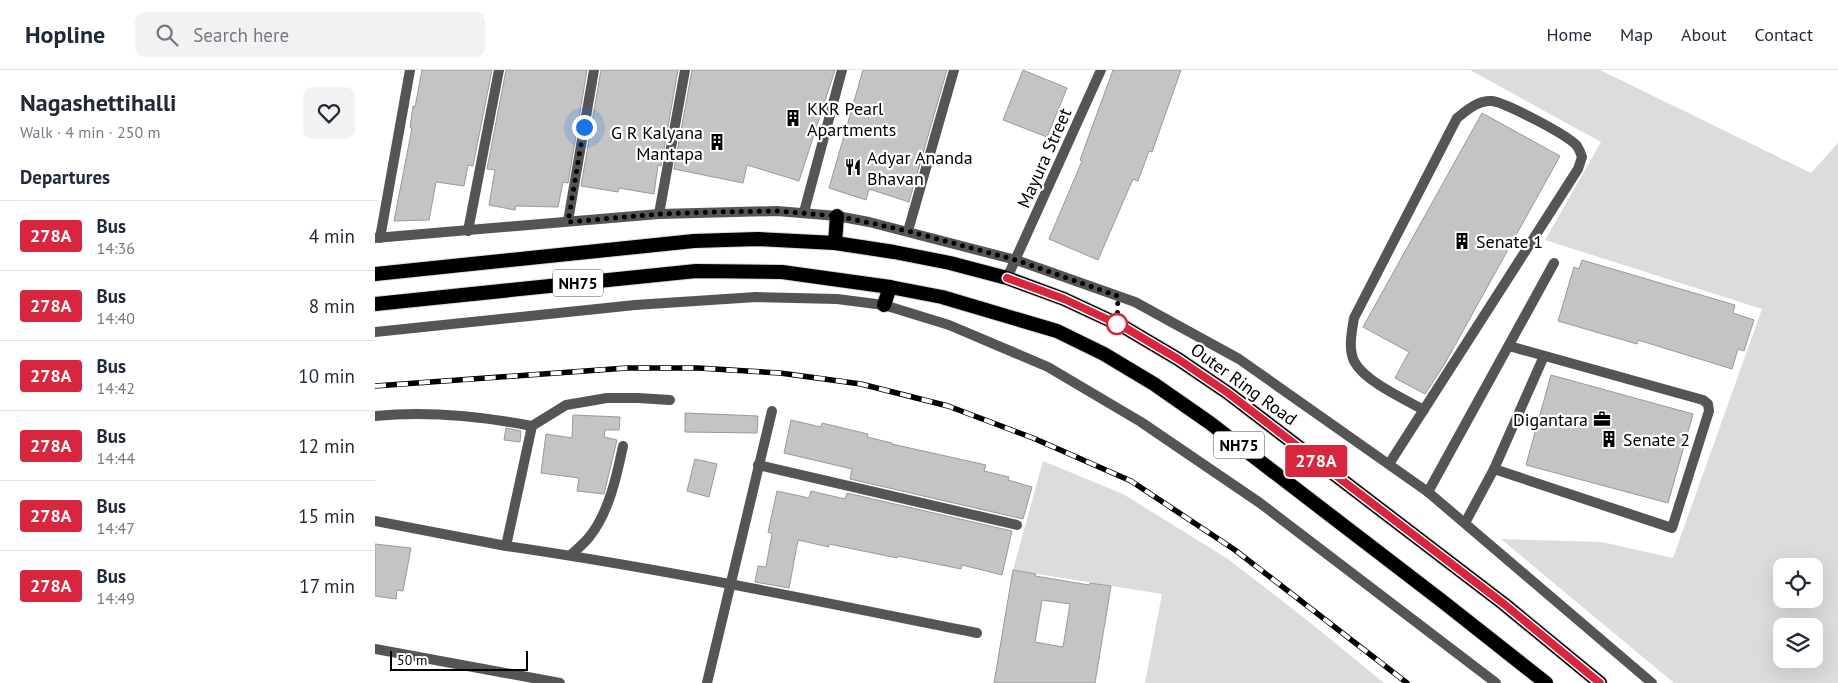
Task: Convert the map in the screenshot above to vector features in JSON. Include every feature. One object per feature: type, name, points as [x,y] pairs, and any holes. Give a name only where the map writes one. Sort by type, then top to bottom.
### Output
[{"type":"highway","points":[[835,243],[837,216]]},
{"type":"highway","name":"NH75","points":[[375,274],[694,241],[758,239],[835,243]]},
{"type":"highway","name":"Outer Ring Road","points":[[835,243],[949,263],[1007,278],[1064,299],[1124,327],[1187,365],[1228,393],[1504,604],[1600,683]]},
{"type":"highway","name":"NH75","points":[[375,304],[696,270],[782,272],[889,287],[942,297],[1057,331],[1104,354],[1154,384],[1210,423],[1546,683]]},
{"type":"highway","points":[[883,305],[889,287]]},
{"type":"street","points":[[410,70],[378,238],[467,232],[659,214],[777,211],[837,216],[908,231],[1016,260],[1135,302],[1239,359],[1428,492],[1652,683]]},
{"type":"street","points":[[467,232],[499,70]]},
{"type":"street","points":[[568,222],[594,70]]},
{"type":"street","points":[[659,214],[685,70]]},
{"type":"street","points":[[804,212],[842,70]]},
{"type":"street","points":[[908,231],[954,70]]},
{"type":"street","name":"Mayura Street","points":[[1007,278],[1101,70]]},
{"type":"street","points":[[1389,464],[1424,410],[1578,169],[1582,157],[1577,146],[1566,137],[1507,105],[1490,101],[1472,106],[1457,118],[1354,318],[1351,339],[1353,360],[1362,372],[1424,410]]},
{"type":"street","points":[[1428,492],[1554,263]]},
{"type":"street","points":[[375,332],[635,305],[756,297],[837,299],[883,305],[949,325],[1049,367],[1141,422],[1260,503],[1495,683]]},
{"type":"street","points":[[1494,469],[1672,528],[1709,411],[1708,404],[1703,400],[1509,346]]},
{"type":"street","points":[[1465,523],[1494,469],[1544,356]]},
{"type":"street","points":[[375,416],[434,414],[491,418],[532,426],[566,405],[607,398],[670,400]]},
{"type":"street","points":[[707,683],[771,411]]},
{"type":"street","points":[[507,546],[532,426]]},
{"type":"street","points":[[571,556],[591,536],[606,507],[617,474],[623,446]]},
{"type":"street","points":[[758,464],[1017,526]]},
{"type":"street","points":[[375,521],[507,546],[730,583],[977,633]]},
{"type":"street","points":[[375,649],[560,683]]},
{"type":"shaded area","points":[[1470,70],[1600,70],[1811,173],[1838,143],[1838,683],[1674,683],[1501,539],[1602,542],[1673,558],[1762,309],[1545,240],[1601,142]]},
{"type":"shaded area","points":[[1043,461],[1123,494],[1228,559],[1384,683],[1145,683],[1162,594],[1013,570]]},
{"type":"building","points":[[422,70],[492,70],[473,166],[468,165],[464,186],[436,182],[429,220],[394,221],[412,128],[410,127],[413,106],[415,107]]},
{"type":"building","points":[[506,70],[587,70],[568,183],[563,182],[558,207],[516,206],[515,210],[489,205],[495,170],[487,169]]},
{"type":"building","points":[[601,70],[678,70],[661,166],[658,165],[654,194],[619,188],[618,192],[581,186]]},
{"type":"building","points":[[692,70],[835,70],[799,181],[747,165],[743,183],[674,169]]},
{"type":"building","points":[[863,70],[947,70],[909,202],[869,189],[866,200],[829,188]]},
{"type":"building","points":[[1023,70],[1067,88],[1047,137],[1003,120]]},
{"type":"building","points":[[1113,70],[1181,70],[1152,152],[1149,151],[1138,181],[1133,179],[1098,260],[1049,239],[1082,161],[1080,160]]},
{"type":"building","name":"Senate 1","points":[[1482,113],[1560,156],[1444,365],[1425,394],[1395,378],[1409,352],[1363,327]]},
{"type":"building","points":[[1582,260],[1735,305],[1733,313],[1754,320],[1744,351],[1738,349],[1732,369],[1638,340],[1637,344],[1558,321],[1574,267],[1579,269]]},
{"type":"building","name":"Senate 2","points":[[1551,375],[1693,414],[1668,503],[1526,465]]},
{"type":"building","points":[[685,413],[758,416],[757,433],[685,432]]},
{"type":"building","points":[[573,415],[620,417],[619,430],[605,430],[604,437],[617,440],[604,494],[577,491],[579,478],[541,473],[546,434],[572,438]]},
{"type":"building","points":[[791,420],[821,427],[822,423],[868,434],[867,437],[892,444],[986,465],[984,471],[1009,477],[1008,480],[1032,487],[1023,519],[850,479],[852,469],[784,453]]},
{"type":"building","points":[[506,428],[521,431],[520,442],[504,440]]},
{"type":"building","points":[[695,459],[717,464],[709,497],[687,491]]},
{"type":"building","points":[[777,491],[809,498],[811,491],[845,499],[847,493],[1012,531],[1002,575],[962,565],[961,569],[898,556],[897,558],[829,544],[829,547],[798,540],[789,588],[755,582],[758,566],[766,567],[772,534],[768,532]]},
{"type":"building","points":[[375,544],[411,548],[403,591],[397,590],[396,599],[375,596]]},
{"type":"building","points":[[1013,570],[1036,574],[1035,576],[1089,585],[1090,583],[1111,586],[1095,683],[994,683]],"holes":[[[1042,600],[1070,604],[1063,647],[1035,642]]]},
{"type":"railway","points":[[375,386],[627,368],[698,368],[780,373],[861,384],[948,406],[1033,438],[1131,481],[1235,550],[1407,683]]},
{"type":"bus line","name":"278A","points":[[1007,278],[1064,299],[1124,327],[1178,359],[1228,393],[1504,604],[1600,683]]},
{"type":"place","name":"KKR Pearl Apartments","points":[[793,118]]},
{"type":"place","name":"G R Kalyana Mantapa","points":[[717,142]]},
{"type":"place","name":"Adyar Ananda Bhavan","points":[[853,167]]},
{"type":"place","name":"Senate 1","points":[[1462,241]]},
{"type":"place","name":"Digantara","points":[[1602,419]]},
{"type":"place","name":"Senate 2","points":[[1609,439]]},
{"type":"route","points":[[584,127],[568,222],[659,214],[711,212],[777,211],[837,216],[908,231],[1016,260],[1118,296],[1117,324]]}]
